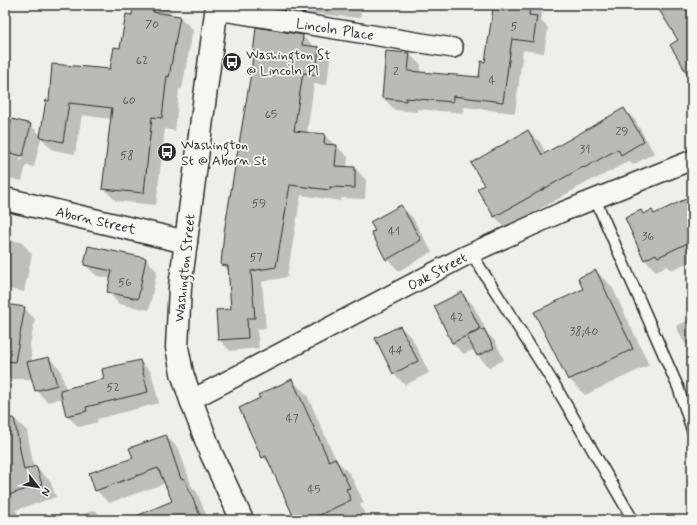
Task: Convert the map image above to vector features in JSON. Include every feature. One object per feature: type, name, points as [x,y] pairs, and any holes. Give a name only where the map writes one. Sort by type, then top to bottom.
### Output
[{"type":"main road","name":"Washington Street","points":[[217,8],[180,287],[177,347],[182,373],[191,400],[211,453],[242,520]]},
{"type":"main road","name":"Aborn Street","points":[[5,199],[186,242]]},
{"type":"street","name":"Lincoln Place","points":[[217,8],[453,48]]},
{"type":"street","name":"Oak Street","points":[[191,400],[471,254],[595,199],[692,160]]},
{"type":"lane","points":[[595,199],[678,387],[692,430]]},
{"type":"lane","points":[[471,254],[556,387],[632,520]]},
{"type":"building","points":[[133,5],[154,5],[153,12],[180,16],[169,77],[167,76],[162,118],[152,117],[144,193],[102,189],[112,108],[69,103],[63,142],[40,137],[46,100],[49,101],[52,64],[110,69],[114,47],[120,48],[126,14],[132,15]]},
{"type":"building","points":[[258,5],[306,5],[305,13]]},
{"type":"building","points":[[505,5],[530,5],[529,15],[537,16],[533,42],[512,39],[503,102],[453,96],[453,102],[406,98],[406,101],[382,98],[386,51],[410,53],[408,71],[479,77],[481,61],[485,62],[493,9],[504,11]]},
{"type":"building","points":[[656,5],[692,5],[692,81],[670,45],[678,40]]},
{"type":"building","points":[[256,27],[303,35],[302,45],[319,47],[316,75],[303,73],[294,131],[325,134],[324,144],[337,145],[335,166],[355,167],[355,188],[330,187],[330,190],[290,185],[276,267],[251,271],[255,318],[247,318],[248,338],[218,340],[216,310],[231,309],[228,266],[221,265],[224,232],[251,73]]},
{"type":"building","points":[[624,108],[644,141],[621,155],[618,149],[494,217],[477,189],[484,185],[471,163],[528,130],[542,155]]},
{"type":"building","points":[[12,119],[31,124],[23,156],[5,152],[5,129],[9,130]]},
{"type":"building","points":[[692,196],[692,241],[658,257],[656,254],[644,260],[625,218],[641,210],[643,214],[652,210],[654,214]]},
{"type":"building","points":[[401,205],[421,240],[386,260],[371,232],[375,231],[370,222]]},
{"type":"building","points":[[88,246],[146,258],[138,299],[107,292],[112,271],[84,265]]},
{"type":"building","points":[[596,270],[633,349],[568,380],[534,312],[583,289],[578,278]]},
{"type":"building","points":[[462,292],[480,329],[452,343],[434,306]]},
{"type":"building","points":[[5,304],[25,307],[15,362],[5,361]]},
{"type":"building","points":[[400,326],[418,361],[393,374],[375,338]]},
{"type":"building","points":[[484,329],[494,348],[477,356],[467,336]]},
{"type":"building","points":[[49,357],[57,385],[35,391],[27,362]]},
{"type":"building","points":[[140,360],[148,392],[86,407],[87,411],[66,416],[60,390],[104,379],[102,369]]},
{"type":"building","points":[[292,379],[329,461],[335,458],[350,488],[346,489],[351,500],[309,520],[295,520],[266,456],[262,458],[239,408],[260,398],[258,395]]},
{"type":"building","points":[[14,418],[24,470],[36,466],[42,484],[5,496],[5,419]]},
{"type":"building","points":[[166,435],[181,479],[184,478],[202,520],[127,520],[172,501],[158,468],[95,491],[89,473],[133,458],[129,448]]},
{"type":"place","name":"Washington St @ Lincoln Pl","points":[[232,62]]},
{"type":"place","name":"Washington St @ Aborn St","points":[[167,152]]}]
